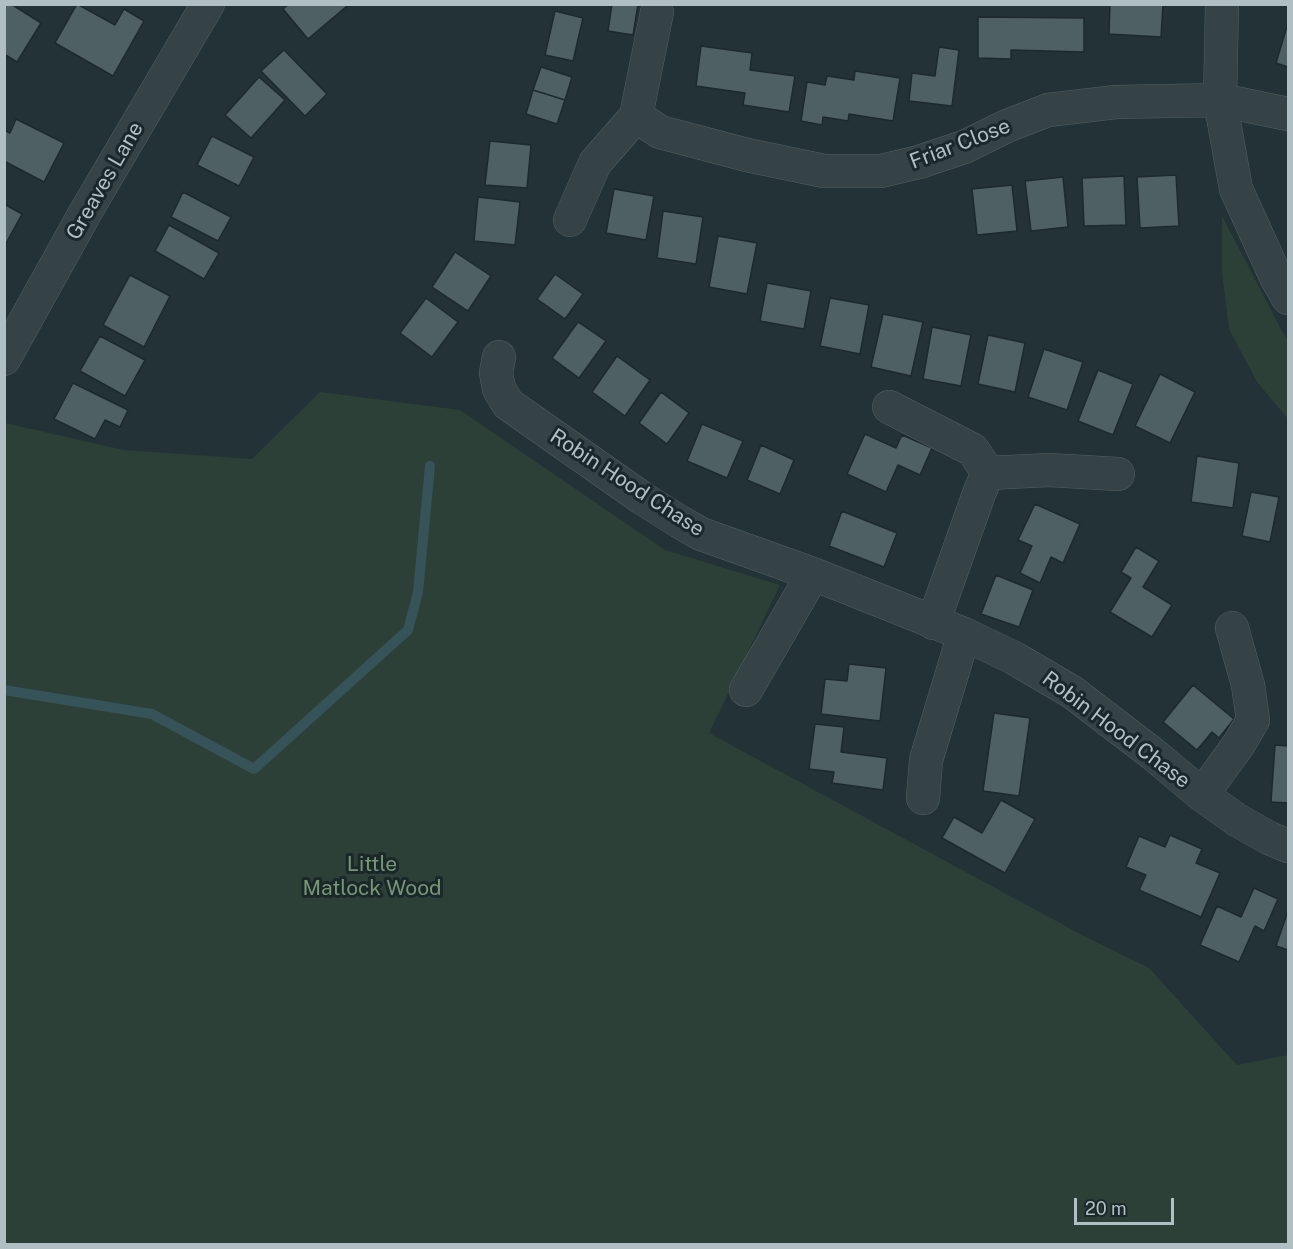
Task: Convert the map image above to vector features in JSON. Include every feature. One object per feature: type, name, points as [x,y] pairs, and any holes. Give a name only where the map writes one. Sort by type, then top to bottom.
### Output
[{"type":"street","name":"Greaves Lane","points":[[4,359],[85,213],[208,4]]},
{"type":"street","points":[[1222,4],[1221,100],[1236,189],[1288,298]]},
{"type":"street","points":[[570,220],[595,163],[636,116],[657,12]]},
{"type":"street","name":"Friar Close","points":[[636,116],[660,132],[747,155],[824,171],[881,171],[919,162],[964,147],[1006,126],[1048,111],[1116,102],[1221,100],[1288,114]]},
{"type":"street","name":"Robin Hood Chase","points":[[500,357],[496,373],[499,389],[508,404],[642,498],[702,534],[813,574],[964,634],[1014,658],[1072,692],[1237,820],[1288,846]]},
{"type":"street","points":[[889,407],[973,450],[988,473]]},
{"type":"street","points":[[988,473],[1049,470],[1118,474]]},
{"type":"street","points":[[933,623],[988,473]]},
{"type":"street","points":[[746,690],[813,574]]},
{"type":"street","name":"Robin Hood Chase","points":[[1202,795],[1239,744],[1253,720],[1248,685],[1232,628]]},
{"type":"street","points":[[923,798],[926,760],[964,634]]},
{"type":"green space","points":[[1222,216],[1288,340],[1288,419],[1257,382],[1229,329],[1222,272]]},
{"type":"green space","name":"Little Matlock Wood","points":[[320,392],[460,410],[665,550],[780,585],[709,733],[1084,936],[1149,968],[1237,1065],[1288,1055],[1288,1244],[5,1244],[5,423],[124,450],[252,459]]},
{"type":"building","points":[[4,4],[11,4],[41,23],[17,62],[4,54]]},
{"type":"building","points":[[77,4],[115,25],[124,9],[144,21],[113,76],[55,43]]},
{"type":"building","points":[[289,4],[346,4],[347,6],[308,39],[283,9]]},
{"type":"building","points":[[612,4],[638,4],[633,35],[608,31]]},
{"type":"building","points":[[1110,4],[1163,4],[1161,37],[1109,34]]},
{"type":"building","points":[[555,11],[583,18],[573,61],[545,55]]},
{"type":"building","points":[[978,17],[1084,18],[1084,52],[1011,50],[1011,59],[978,58]]},
{"type":"building","points":[[1288,23],[1288,67],[1276,63]]},
{"type":"building","points":[[701,46],[752,53],[750,70],[795,76],[789,112],[743,105],[745,93],[696,86]]},
{"type":"building","points":[[939,47],[959,50],[952,106],[909,101],[912,73],[935,76]]},
{"type":"building","points":[[284,50],[327,94],[305,116],[261,71]]},
{"type":"building","points":[[541,67],[572,77],[565,100],[533,90]]},
{"type":"building","points":[[855,71],[900,78],[893,121],[849,114],[848,121],[823,117],[822,125],[801,121],[807,82],[825,85],[827,76],[854,80]]},
{"type":"building","points":[[259,77],[285,100],[251,138],[225,115]]},
{"type":"building","points":[[533,90],[565,100],[557,124],[526,114]]},
{"type":"building","points":[[16,119],[64,143],[44,182],[4,161],[4,130],[10,133]]},
{"type":"building","points":[[212,136],[254,157],[239,186],[197,165]]},
{"type":"building","points":[[490,141],[531,145],[527,188],[485,185]]},
{"type":"building","points":[[1176,175],[1179,226],[1140,228],[1137,177]]},
{"type":"building","points":[[1124,176],[1126,225],[1084,226],[1082,178]]},
{"type":"building","points":[[1063,177],[1068,227],[1031,231],[1025,181]]},
{"type":"building","points":[[1012,185],[1017,231],[977,235],[972,189]]},
{"type":"building","points":[[614,189],[654,196],[646,240],[606,233]]},
{"type":"building","points":[[183,192],[231,217],[218,241],[171,217]]},
{"type":"building","points":[[478,197],[520,202],[515,245],[474,241]]},
{"type":"building","points":[[4,204],[22,214],[4,247]]},
{"type":"building","points":[[663,211],[703,217],[696,264],[657,258]]},
{"type":"building","points":[[169,225],[219,253],[204,279],[155,251]]},
{"type":"building","points":[[718,236],[757,243],[747,294],[709,287]]},
{"type":"building","points":[[455,252],[491,276],[468,311],[432,287]]},
{"type":"building","points":[[555,274],[583,294],[565,319],[537,299]]},
{"type":"building","points":[[130,275],[170,296],[144,347],[103,325]]},
{"type":"building","points":[[767,283],[811,291],[804,329],[760,321]]},
{"type":"building","points":[[426,298],[458,322],[432,357],[400,333]]},
{"type":"building","points":[[830,298],[869,305],[860,354],[820,346]]},
{"type":"building","points":[[883,314],[923,322],[911,376],[871,367]]},
{"type":"building","points":[[578,322],[606,341],[579,378],[552,358]]},
{"type":"building","points":[[932,327],[971,335],[961,386],[923,379]]},
{"type":"building","points":[[988,335],[1025,343],[1015,392],[978,384]]},
{"type":"building","points":[[100,336],[145,360],[125,396],[80,371]]},
{"type":"building","points":[[1044,349],[1083,362],[1067,410],[1028,397]]},
{"type":"building","points":[[617,356],[650,380],[625,416],[592,392]]},
{"type":"building","points":[[1098,370],[1133,384],[1113,435],[1078,421]]},
{"type":"building","points":[[1160,374],[1195,392],[1170,443],[1135,426]]},
{"type":"building","points":[[73,383],[128,410],[120,427],[105,420],[95,439],[54,419]]},
{"type":"building","points":[[661,392],[689,413],[667,444],[639,423]]},
{"type":"building","points":[[702,424],[743,441],[727,478],[687,461]]},
{"type":"building","points":[[865,434],[896,448],[902,435],[932,448],[920,475],[898,465],[886,492],[847,474]]},
{"type":"building","points":[[761,445],[794,460],[780,494],[747,480]]},
{"type":"building","points":[[1197,456],[1239,463],[1233,508],[1191,502]]},
{"type":"building","points":[[1251,492],[1279,497],[1270,542],[1242,536]]},
{"type":"building","points":[[1035,504],[1080,524],[1063,563],[1051,557],[1040,583],[1020,573],[1032,546],[1018,540]]},
{"type":"building","points":[[842,511],[897,533],[884,567],[829,546]]},
{"type":"building","points":[[1136,547],[1159,561],[1143,587],[1172,605],[1152,637],[1110,612],[1131,578],[1121,572]]},
{"type":"building","points":[[996,575],[1033,590],[1019,627],[981,614]]},
{"type":"building","points":[[849,664],[886,668],[880,721],[821,714],[825,679],[847,681]]},
{"type":"building","points":[[1193,685],[1234,719],[1219,738],[1212,732],[1197,750],[1163,722]]},
{"type":"building","points":[[994,713],[1030,718],[1019,796],[983,791]]},
{"type":"building","points":[[815,724],[844,727],[841,752],[887,758],[883,790],[832,783],[834,772],[809,769]]},
{"type":"building","points":[[1275,745],[1288,746],[1288,803],[1271,802]]},
{"type":"building","points":[[1001,800],[1035,819],[1005,873],[942,838],[954,817],[982,833]]},
{"type":"building","points":[[1170,835],[1202,849],[1196,863],[1220,873],[1201,917],[1139,890],[1146,875],[1126,867],[1139,836],[1165,847]]},
{"type":"building","points":[[1254,888],[1278,899],[1264,931],[1255,926],[1239,962],[1200,945],[1217,906],[1241,917]]},
{"type":"building","points":[[1288,911],[1288,950],[1276,946]]},
{"type":"waterway","points":[[4,690],[152,714],[254,769],[408,630],[418,592],[430,466]]}]
